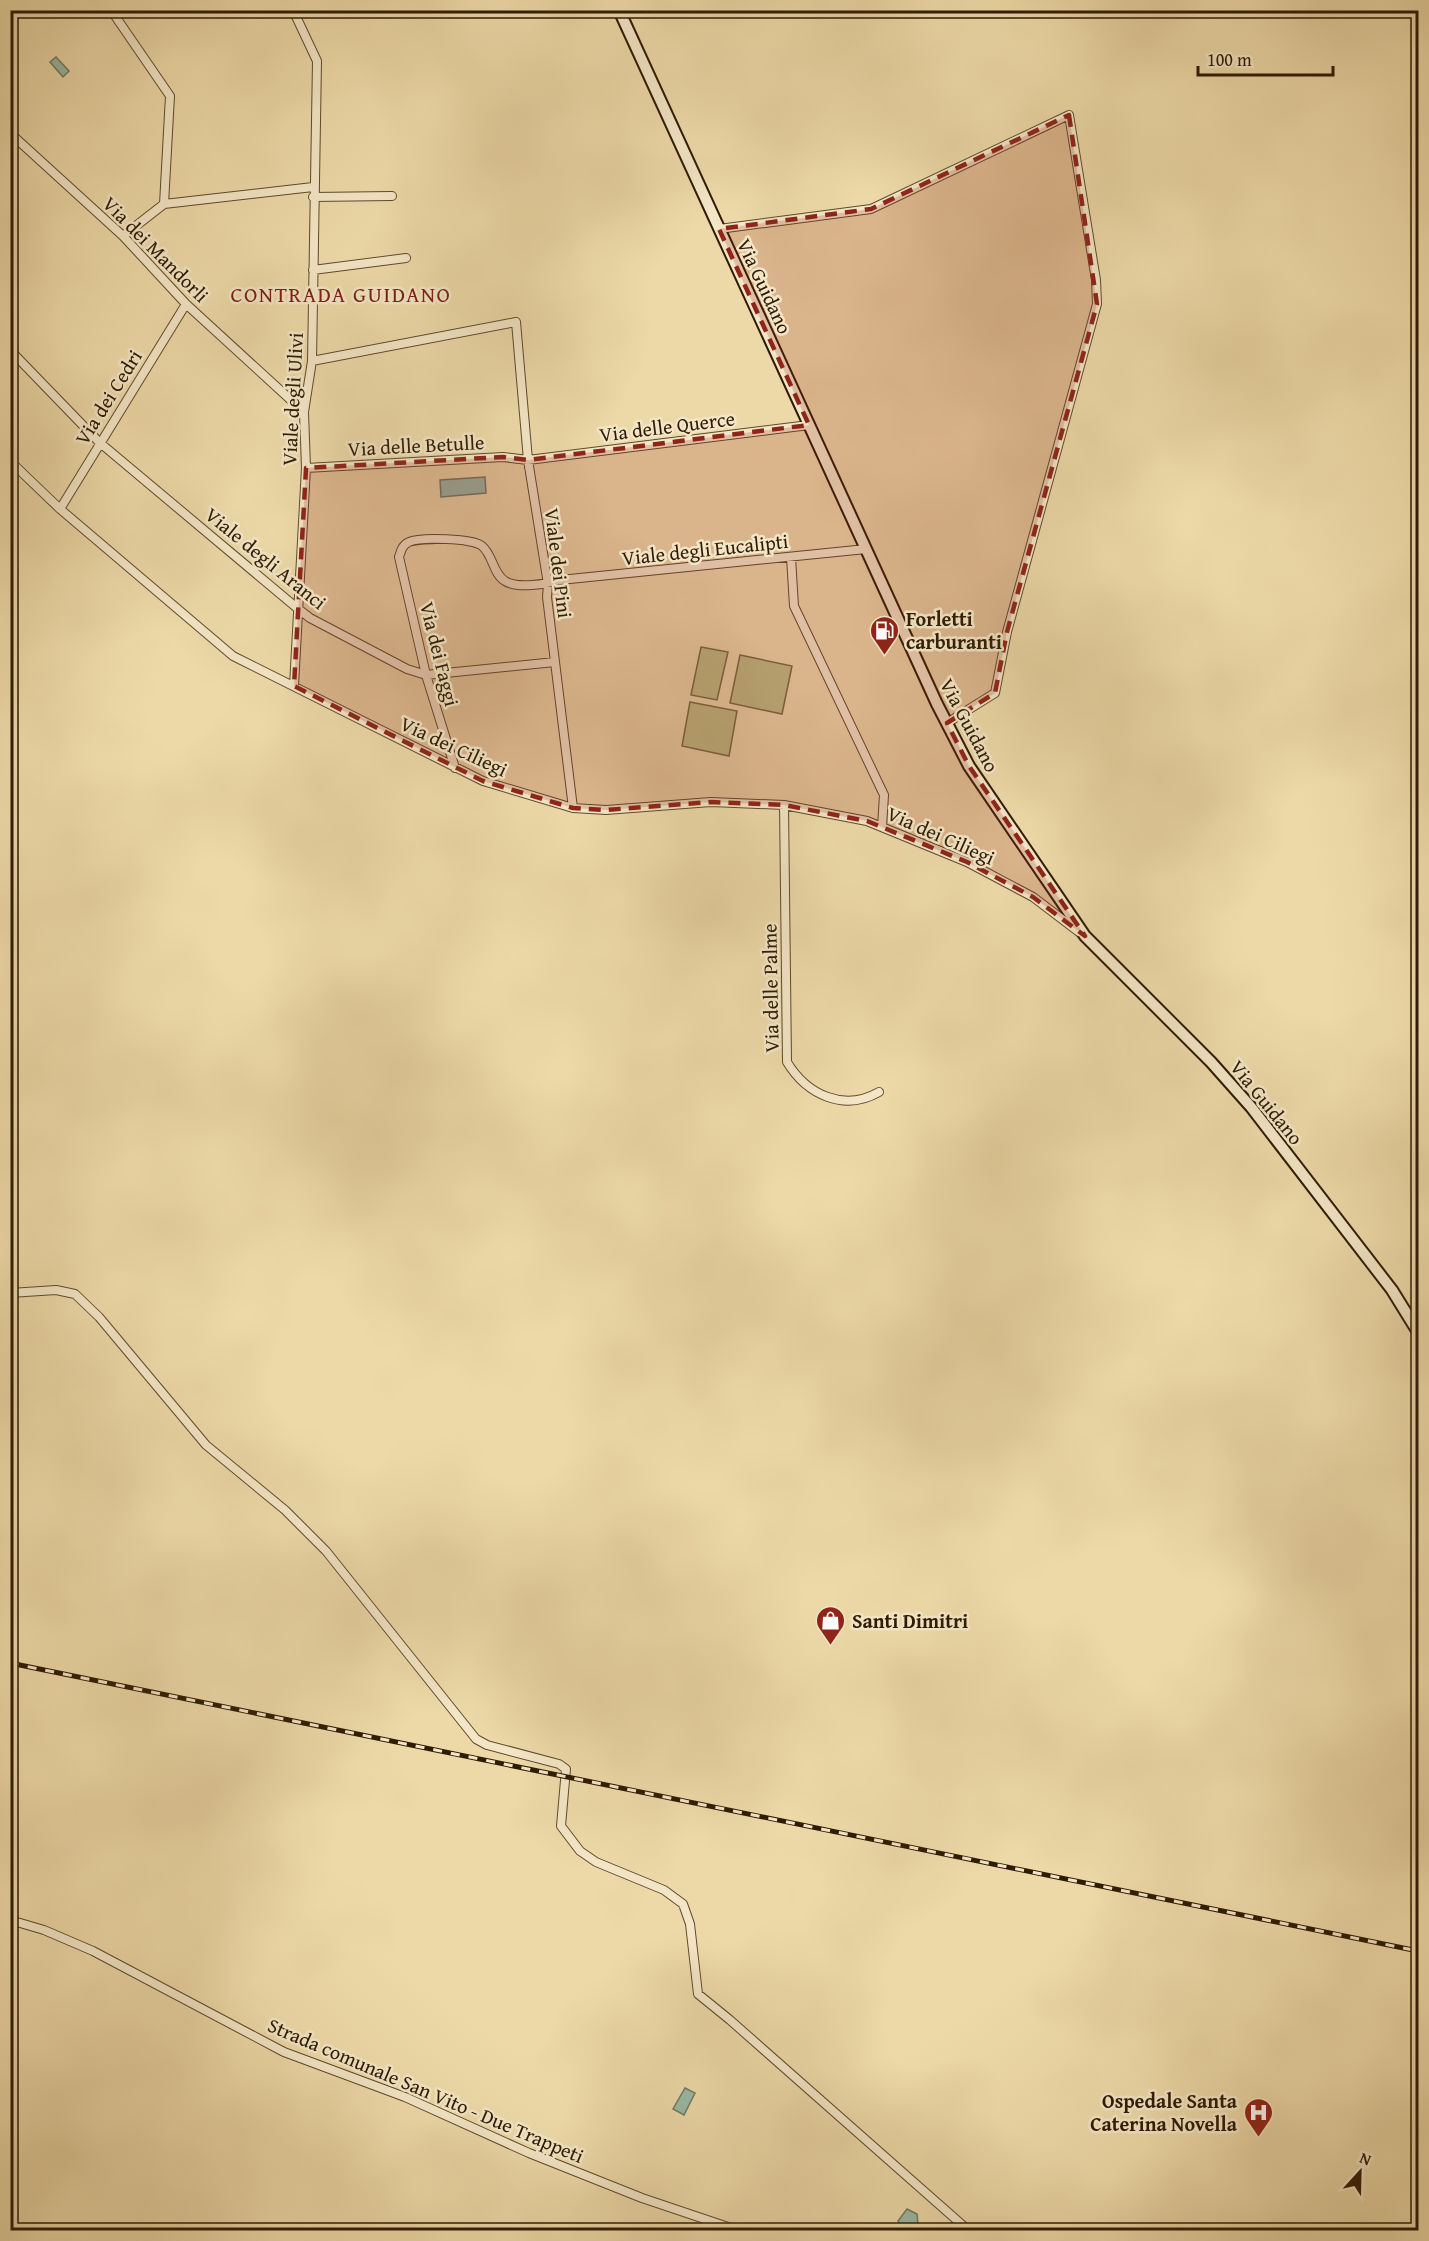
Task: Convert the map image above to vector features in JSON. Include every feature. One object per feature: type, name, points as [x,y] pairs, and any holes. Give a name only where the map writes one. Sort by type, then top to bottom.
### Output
[{"type":"main road","name":"Via Guidano","points":[[619,10],[866,549],[969,766],[1086,936],[1211,1062],[1251,1107],[1392,1290],[1419,1332]]},
{"type":"street","points":[[111,10],[170,96],[164,204]]},
{"type":"street","name":"Viale degli Ulivi","points":[[293,10],[317,61],[313,187],[312,361],[304,412],[306,468],[294,686]]},
{"type":"street","points":[[719,229],[871,210],[1069,115],[1096,280],[1097,304],[1007,632],[995,693],[947,723]]},
{"type":"street","name":"Via dei Mandorli","points":[[10,133],[123,236],[186,303],[304,412]]},
{"type":"street","points":[[123,236],[164,204],[313,187]]},
{"type":"street","points":[[313,197],[393,196]]},
{"type":"street","points":[[313,270],[406,258]]},
{"type":"street","name":"Via dei Cedri","points":[[60,509],[186,303]]},
{"type":"street","name":"Viale dei Pini","points":[[312,361],[516,322],[528,460],[548,584],[555,663],[573,808]]},
{"type":"street","name":"Viale degli Aranci","points":[[10,350],[99,442],[310,618],[407,669],[426,675],[555,663]]},
{"type":"street","name":"Via delle Querce","points":[[528,460],[809,425]]},
{"type":"street","name":"Via delle Betulle","points":[[306,468],[502,457],[528,460]]},
{"type":"street","name":"Via dei Ciliegi","points":[[10,461],[60,509],[233,656],[483,781],[573,808],[606,810],[711,802],[784,805],[867,821],[967,862],[1033,897],[1086,936]]},
{"type":"street","name":"Viale degli Eucalipti","points":[[402,548],[409,542],[420,539],[471,541],[482,545],[506,583],[548,584],[560,580],[866,549]]},
{"type":"street","name":"Via dei Faggi","points":[[402,548],[399,557],[426,675],[454,768]]},
{"type":"street","points":[[791,557],[794,606],[884,795],[882,827]]},
{"type":"street","name":"Via delle Palme","points":[[784,805],[787,1062],[808,1086],[823,1096],[842,1101],[857,1101],[879,1092]]},
{"type":"street","points":[[10,1293],[56,1290],[75,1294],[99,1317],[206,1445],[285,1510],[326,1551],[476,1739],[487,1745],[559,1764],[566,1769],[561,1826],[580,1851],[596,1862],[664,1890],[683,1904],[690,1924],[697,1988],[701,1998],[730,2020],[968,2230]]},
{"type":"street","name":"Strada comunale San Vito - Due Trappeti","points":[[10,1920],[44,1930],[93,1951],[284,2052],[405,2097],[529,2153],[642,2198],[737,2230]]},
{"type":"highlighted area","points":[[1069,115],[1097,304],[1007,632],[995,693],[947,723],[969,766],[1085,936],[1033,897],[967,862],[867,821],[784,805],[711,802],[606,810],[573,808],[483,781],[294,686],[306,468],[503,457],[528,460],[809,425],[719,229],[871,209]]},
{"type":"green space","points":[[701,647],[728,652],[717,700],[691,695]]},
{"type":"green space","points":[[740,655],[792,666],[782,714],[730,703]]},
{"type":"green space","points":[[690,702],[737,711],[729,756],[682,746]]},
{"type":"shaded area","points":[[56,57],[69,71],[63,77],[50,62]]},
{"type":"shaded area","points":[[485,477],[486,493],[441,497],[440,480]]},
{"type":"shaded area","points":[[685,2088],[695,2093],[684,2115],[673,2109]]},
{"type":"shaded area","points":[[907,2209],[917,2214],[918,2224],[912,2230],[901,2226],[898,2221]]},
{"type":"railway","points":[[10,1663],[1418,1951]]},
{"type":"place","name":"Forletti carburanti","points":[[885,656]]},
{"type":"place","name":"Santi Dimitri","points":[[831,1646]]},
{"type":"place","name":"Ospedale Santa Caterina Novella","points":[[1258,2138]]},
{"type":"district","name":"CONTRADA GUIDANO","points":[[341,294]]}]
